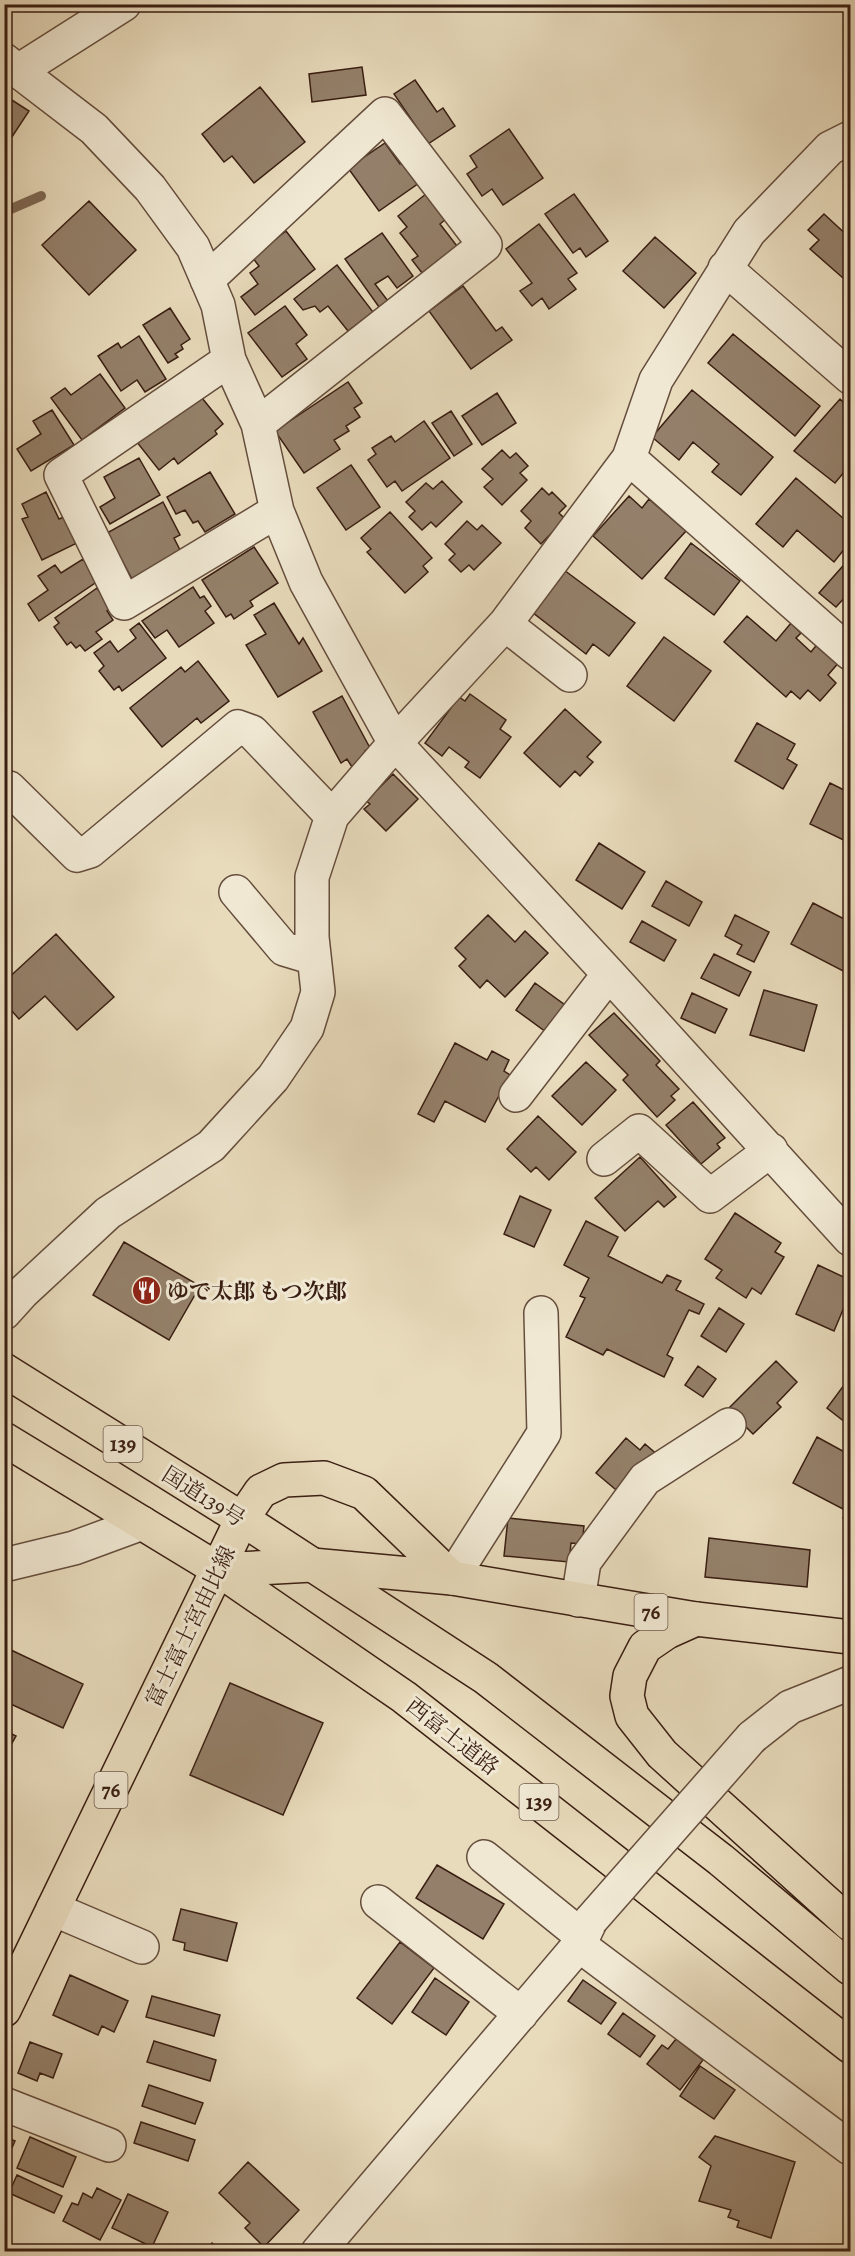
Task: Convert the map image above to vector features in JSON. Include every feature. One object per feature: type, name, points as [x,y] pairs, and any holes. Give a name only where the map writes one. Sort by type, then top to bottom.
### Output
[{"type":"main road","name":"国道139号","points":[[4,1370],[312,1565]]},
{"type":"main road","name":"139","points":[[4,1439],[219,1570]]},
{"type":"main road","name":"富士富士宮由比線","points":[[4,2010],[242,1519],[261,1491],[284,1480],[324,1478],[364,1493],[452,1578]]},
{"type":"main road","points":[[219,1570],[312,1565],[452,1578]]},
{"type":"main road","name":"139","points":[[312,1565],[486,1678],[721,1860],[850,1968]]},
{"type":"main road","name":"西富士道路","points":[[219,1570],[404,1697],[850,2046]]},
{"type":"main road","name":"76","points":[[452,1578],[696,1619],[850,1637]]},
{"type":"main road","points":[[696,1619],[667,1632],[645,1647],[630,1676],[627,1696],[632,1716],[662,1754],[850,1924]]},
{"type":"street","points":[[124,4],[12,65],[94,129],[150,188],[193,247],[218,305],[229,360],[258,424],[277,511],[306,582],[395,743],[771,1150],[850,1239]]},
{"type":"street","points":[[207,280],[385,114],[486,245],[258,424]]},
{"type":"street","points":[[4,1313],[23,1292],[108,1213],[211,1146],[273,1078],[307,1028],[318,992],[314,958],[312,877],[332,816],[395,743],[505,624],[629,458],[656,380],[749,232],[830,148],[850,138]]},
{"type":"street","points":[[725,268],[850,377]]},
{"type":"street","points":[[229,360],[61,475],[124,603],[277,511]]},
{"type":"street","points":[[629,458],[850,653]]},
{"type":"street","points":[[505,624],[570,675]]},
{"type":"street","points":[[4,790],[9,788],[77,855],[90,851],[238,728],[252,732],[332,816]]},
{"type":"street","points":[[236,892],[284,949],[314,958]]},
{"type":"street","points":[[516,1095],[609,974]]},
{"type":"street","points":[[603,1159],[639,1131],[710,1196],[771,1150]]},
{"type":"street","points":[[452,1578],[544,1432],[541,1313]]},
{"type":"street","points":[[578,1600],[584,1562],[645,1479],[729,1425]]},
{"type":"street","points":[[4,1564],[74,1548],[142,1522]]},
{"type":"street","points":[[318,2252],[521,2014],[584,1934],[752,1737],[790,1707],[850,1683]]},
{"type":"street","points":[[484,1857],[584,1934],[850,2148]]},
{"type":"street","points":[[378,1902],[521,2014]]},
{"type":"street","points":[[53,1909],[142,1947]]},
{"type":"street","points":[[4,2104],[109,2145]]},
{"type":"building","points":[[362,67],[366,95],[312,102],[309,74]]},
{"type":"building","points":[[415,80],[437,112],[443,108],[455,126],[428,144],[394,94]]},
{"type":"building","points":[[260,87],[305,142],[254,183],[232,156],[224,162],[202,134]]},
{"type":"building","points":[[4,95],[29,111],[4,149]]},
{"type":"building","points":[[509,129],[543,178],[503,205],[492,189],[482,196],[467,174],[477,167],[470,156]]},
{"type":"building","points":[[385,143],[400,164],[403,159],[419,183],[379,211],[348,168]]},
{"type":"building","points":[[426,194],[446,219],[440,224],[457,246],[422,273],[412,260],[418,256],[400,233],[407,227],[398,216]]},
{"type":"building","points":[[574,194],[608,241],[586,257],[580,248],[573,253],[545,214]]},
{"type":"building","points":[[89,201],[136,250],[89,295],[42,245]]},
{"type":"building","points":[[824,214],[850,238],[850,269],[843,278],[810,249],[819,240],[808,230]]},
{"type":"building","points":[[539,224],[577,273],[568,279],[576,289],[549,309],[542,298],[532,306],[520,291],[532,283],[506,249]]},
{"type":"building","points":[[286,231],[315,269],[255,315],[241,297],[258,284],[250,273],[259,266],[252,257]]},
{"type":"building","points":[[382,233],[413,276],[397,288],[388,276],[375,284],[388,301],[379,307],[345,259]]},
{"type":"building","points":[[655,237],[696,273],[664,308],[623,271]]},
{"type":"building","points":[[337,265],[373,312],[348,331],[328,306],[320,312],[315,306],[303,310],[294,299]]},
{"type":"building","points":[[463,286],[496,331],[502,327],[512,340],[471,369],[429,311]]},
{"type":"building","points":[[285,306],[307,335],[296,344],[307,359],[282,377],[248,333]]},
{"type":"building","points":[[170,308],[190,339],[181,345],[183,349],[175,354],[178,357],[168,363],[143,325]]},
{"type":"building","points":[[733,334],[820,406],[795,436],[708,363]]},
{"type":"building","points":[[139,336],[166,379],[145,392],[137,380],[121,391],[98,356],[118,343],[121,348]]},
{"type":"building","points":[[100,374],[125,408],[82,440],[51,398],[65,388],[71,395]]},
{"type":"building","points":[[348,382],[362,403],[354,408],[360,417],[346,426],[349,431],[334,440],[340,449],[304,473],[275,431]]},
{"type":"building","points":[[692,390],[773,457],[741,495],[712,472],[719,464],[693,442],[679,460],[652,437]]},
{"type":"building","points":[[198,393],[223,424],[215,431],[217,434],[178,464],[174,458],[159,470],[136,441]]},
{"type":"building","points":[[497,393],[516,423],[482,445],[462,416]]},
{"type":"building","points":[[840,399],[850,409],[850,465],[835,483],[794,451]]},
{"type":"building","points":[[52,410],[74,445],[31,471],[17,449],[41,434],[33,421]]},
{"type":"building","points":[[451,411],[472,444],[454,456],[432,423]]},
{"type":"building","points":[[424,421],[450,458],[402,491],[395,481],[387,487],[368,460],[376,454],[372,448],[391,436],[395,442]]},
{"type":"building","points":[[502,450],[510,458],[516,453],[528,466],[520,473],[527,480],[502,505],[484,487],[493,479],[482,469]]},
{"type":"building","points":[[139,458],[160,495],[110,524],[100,507],[115,498],[104,477]]},
{"type":"building","points":[[351,465],[380,507],[346,530],[317,488]]},
{"type":"building","points":[[210,472],[235,514],[205,532],[198,521],[193,523],[185,510],[176,514],[167,497]]},
{"type":"building","points":[[796,478],[850,524],[850,542],[834,562],[797,530],[783,547],[756,524]]},
{"type":"building","points":[[442,481],[462,502],[436,527],[431,522],[422,530],[409,517],[415,511],[406,502],[426,483],[433,489]]},
{"type":"building","points":[[542,488],[549,495],[552,492],[566,506],[559,513],[565,519],[541,544],[525,528],[531,521],[521,511]]},
{"type":"building","points":[[46,492],[59,519],[64,517],[77,543],[42,560],[22,519],[28,517],[22,504]]},
{"type":"building","points":[[629,496],[642,508],[649,499],[686,531],[642,579],[593,536]]},
{"type":"building","points":[[163,502],[180,535],[174,538],[181,552],[132,579],[107,533]]},
{"type":"building","points":[[390,512],[432,558],[423,566],[428,572],[405,593],[367,552],[371,549],[361,538]]},
{"type":"building","points":[[467,521],[477,530],[482,525],[501,543],[474,570],[469,565],[461,572],[449,560],[455,554],[445,544]]},
{"type":"building","points":[[691,543],[740,581],[714,615],[665,578]]},
{"type":"building","points":[[254,547],[278,583],[250,601],[253,606],[234,619],[231,614],[226,617],[202,580]]},
{"type":"building","points":[[850,558],[850,598],[847,595],[836,607],[819,593]]},
{"type":"building","points":[[83,559],[98,581],[39,621],[28,604],[48,590],[38,576],[55,565],[61,573]]},
{"type":"building","points":[[564,570],[635,623],[609,656],[593,644],[586,654],[532,612]]},
{"type":"building","points":[[193,587],[200,598],[204,596],[211,606],[205,611],[214,623],[179,647],[167,630],[155,638],[142,621]]},
{"type":"building","points":[[97,588],[111,608],[107,611],[113,620],[96,632],[102,639],[85,651],[80,645],[76,648],[71,642],[67,645],[54,627],[59,623],[55,618]]},
{"type":"building","points":[[274,603],[299,644],[303,638],[322,671],[278,697],[246,645],[266,634],[254,615]]},
{"type":"building","points":[[747,616],[776,641],[791,623],[801,633],[796,638],[811,652],[819,642],[840,661],[828,675],[836,683],[820,701],[808,690],[800,699],[791,691],[786,697],[724,642]]},
{"type":"building","points":[[139,623],[166,658],[122,691],[119,686],[114,690],[99,671],[104,666],[94,653],[110,641],[118,652],[136,638],[130,630]]},
{"type":"building","points":[[664,637],[711,671],[674,721],[627,686]]},
{"type":"building","points":[[198,661],[229,701],[201,723],[197,718],[162,747],[130,708],[181,667],[185,672]]},
{"type":"building","points":[[470,694],[506,720],[500,729],[511,737],[480,778],[465,767],[469,762],[449,747],[442,756],[425,743],[459,697],[465,701]]},
{"type":"building","points":[[342,696],[370,748],[365,751],[369,757],[352,767],[347,759],[341,763],[313,712]]},
{"type":"building","points":[[565,709],[601,742],[587,757],[593,762],[580,776],[575,771],[560,787],[524,753]]},
{"type":"building","points":[[757,723],[795,744],[787,759],[797,765],[783,789],[735,761]]},
{"type":"building","points":[[393,774],[418,799],[386,831],[364,809],[370,804],[366,801]]},
{"type":"building","points":[[830,783],[850,793],[850,843],[810,824]]},
{"type":"building","points":[[599,843],[645,872],[622,909],[576,880]]},
{"type":"building","points":[[666,881],[702,902],[689,926],[652,906]]},
{"type":"building","points":[[813,903],[850,922],[850,965],[847,973],[791,944]]},
{"type":"building","points":[[488,915],[515,942],[525,931],[548,953],[505,997],[487,980],[480,988],[459,966],[466,959],[455,948]]},
{"type":"building","points":[[735,915],[769,932],[754,962],[737,954],[742,945],[725,936]]},
{"type":"building","points":[[642,921],[676,940],[664,961],[630,942]]},
{"type":"building","points":[[56,934],[114,997],[77,1030],[45,996],[19,1019],[4,1002],[4,982]]},
{"type":"building","points":[[714,954],[751,972],[739,996],[701,978]]},
{"type":"building","points":[[535,983],[565,1005],[546,1032],[516,1010]]},
{"type":"building","points":[[764,990],[817,1005],[804,1051],[750,1035]]},
{"type":"building","points":[[692,993],[727,1009],[715,1033],[681,1018]]},
{"type":"building","points":[[614,1013],[660,1061],[656,1065],[679,1089],[671,1096],[675,1100],[657,1117],[623,1080],[628,1075],[589,1035]]},
{"type":"building","points":[[455,1043],[487,1060],[492,1051],[509,1060],[504,1071],[510,1075],[485,1122],[445,1101],[434,1122],[418,1114]]},
{"type":"building","points":[[586,1062],[616,1090],[582,1125],[552,1096]]},
{"type":"building","points":[[693,1102],[725,1138],[717,1144],[720,1148],[701,1164],[666,1125]]},
{"type":"building","points":[[538,1116],[576,1152],[549,1180],[536,1167],[531,1172],[507,1149]]},
{"type":"building","points":[[640,1157],[676,1197],[664,1207],[658,1201],[625,1231],[595,1198]]},
{"type":"building","points":[[520,1196],[551,1210],[534,1247],[504,1234]]},
{"type":"building","points":[[735,1213],[781,1243],[775,1252],[784,1257],[761,1294],[752,1288],[746,1298],[716,1278],[722,1270],[705,1259]]},
{"type":"building","points":[[586,1221],[618,1237],[608,1256],[662,1283],[667,1275],[681,1281],[676,1290],[704,1304],[699,1314],[689,1310],[667,1355],[673,1358],[664,1377],[607,1349],[603,1355],[566,1337],[585,1298],[580,1296],[589,1278],[564,1265]]},
{"type":"building","name":"ゆで太郎 もつ次郎","points":[[124,1242],[200,1286],[169,1340],[93,1295]]},
{"type":"building","points":[[818,1265],[850,1280],[850,1293],[834,1331],[796,1314]]},
{"type":"building","points":[[719,1308],[744,1324],[726,1352],[701,1336]]},
{"type":"building","points":[[776,1361],[797,1382],[777,1403],[781,1407],[753,1434],[728,1409]]},
{"type":"building","points":[[698,1366],[716,1379],[703,1397],[685,1385]]},
{"type":"building","points":[[850,1377],[850,1426],[827,1408]]},
{"type":"building","points":[[817,1437],[850,1455],[850,1522],[843,1518],[847,1511],[793,1483]]},
{"type":"building","points":[[626,1438],[640,1450],[645,1444],[659,1456],[621,1494],[596,1473]]},
{"type":"building","points":[[508,1518],[584,1526],[582,1544],[571,1543],[569,1562],[504,1556]]},
{"type":"building","points":[[709,1538],[810,1550],[807,1587],[705,1577]]},
{"type":"building","points":[[11,1650],[83,1684],[63,1728],[4,1701],[4,1664]]},
{"type":"building","points":[[230,1683],[323,1723],[283,1815],[190,1775]]},
{"type":"building","points":[[4,1730],[16,1736],[4,1757]]},
{"type":"building","points":[[437,1865],[504,1904],[483,1939],[416,1898]]},
{"type":"building","points":[[181,1909],[237,1923],[227,1961],[184,1950],[185,1943],[173,1940]]},
{"type":"building","points":[[400,1942],[434,1968],[392,2024],[357,1998]]},
{"type":"building","points":[[70,1975],[128,2001],[114,2032],[102,2026],[98,2035],[53,2015]]},
{"type":"building","points":[[435,1978],[469,2002],[446,2035],[412,2012]]},
{"type":"building","points":[[583,1980],[616,2003],[601,2024],[568,2001]]},
{"type":"building","points":[[152,1996],[220,2015],[214,2036],[146,2017]]},
{"type":"building","points":[[623,2013],[655,2036],[640,2057],[608,2034]]},
{"type":"building","points":[[676,2039],[703,2060],[680,2090],[647,2064],[662,2045],[668,2049]]},
{"type":"building","points":[[154,2041],[216,2060],[210,2081],[147,2062]]},
{"type":"building","points":[[30,2042],[62,2054],[53,2078],[40,2073],[37,2081],[18,2073]]},
{"type":"building","points":[[700,2066],[735,2090],[714,2119],[680,2096]]},
{"type":"building","points":[[149,2085],[203,2103],[195,2124],[142,2106]]},
{"type":"building","points":[[141,2122],[195,2140],[188,2161],[134,2143]]},
{"type":"building","points":[[4,2125],[11,2128],[7,2138],[15,2141],[4,2166]]},
{"type":"building","points":[[715,2136],[795,2162],[771,2238],[737,2227],[739,2221],[728,2217],[731,2210],[699,2201],[711,2166],[699,2157]]},
{"type":"building","points":[[30,2137],[76,2157],[63,2187],[17,2168]]},
{"type":"building","points":[[248,2162],[299,2210],[264,2247],[245,2228],[250,2223],[219,2193]]},
{"type":"building","points":[[17,2175],[62,2196],[54,2213],[9,2193]]},
{"type":"building","points":[[97,2188],[121,2200],[100,2240],[63,2221],[72,2203],[78,2205],[83,2193],[92,2198]]},
{"type":"building","points":[[128,2194],[168,2212],[152,2247],[112,2228]]},
{"type":"building","points":[[212,2243],[223,2252],[206,2252]]},
{"type":"waterway","points":[[4,212],[41,196]]},
{"type":"place","name":"ゆで太郎 もつ次郎","points":[[146,1291]]}]
